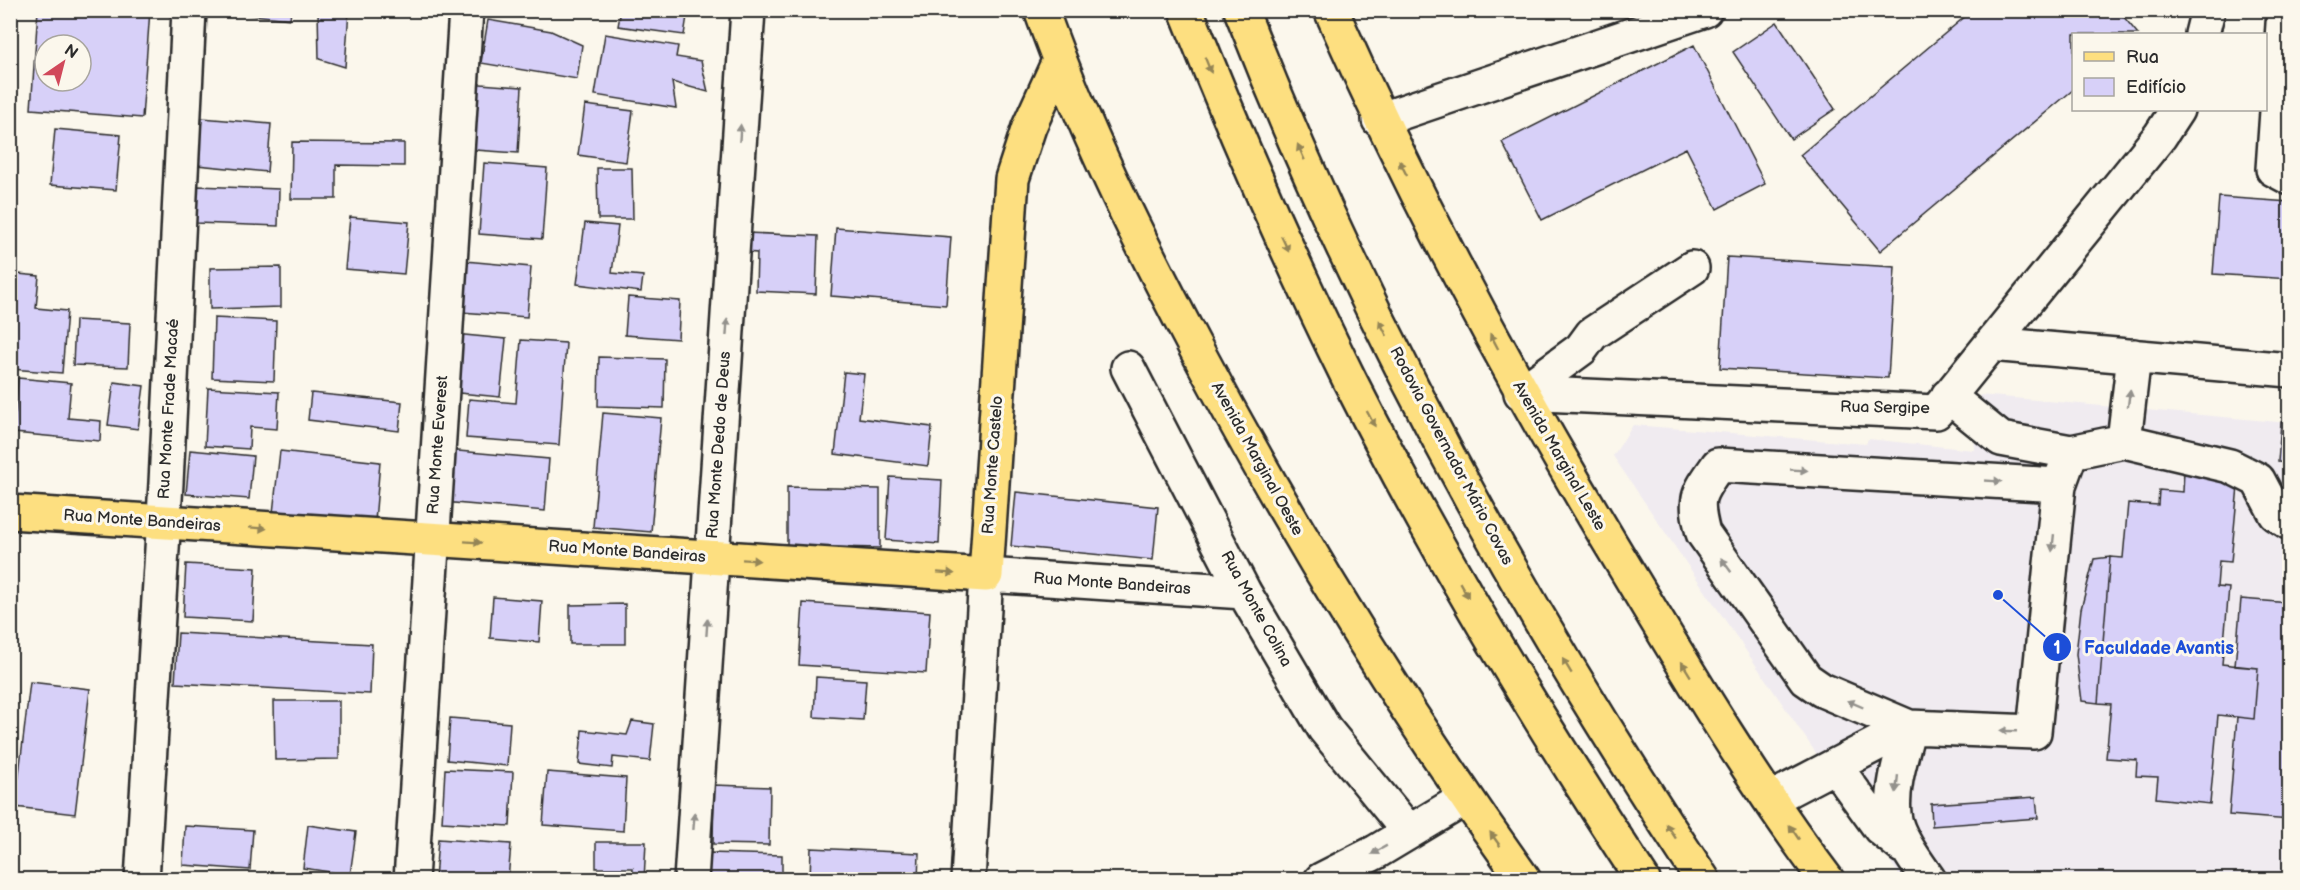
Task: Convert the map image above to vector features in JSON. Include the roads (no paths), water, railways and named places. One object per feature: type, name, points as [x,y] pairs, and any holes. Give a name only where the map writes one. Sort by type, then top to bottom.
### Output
[{"type":"main road","name":"Avenida Marginal Oeste","points":[[1041,10],[1059,61],[1098,152],[1149,258],[1225,405],[1313,560],[1466,798],[1524,879]]},
{"type":"main road","points":[[1186,10],[1278,230],[1356,392],[1507,664],[1643,879]]},
{"type":"main road","name":"Rodovia Governador Mário Covas","points":[[1241,10],[1323,201],[1384,330],[1452,461],[1594,711],[1703,879]]},
{"type":"main road","name":"Avenida Marginal Leste","points":[[1331,10],[1380,120],[1437,237],[1521,393],[1667,638],[1771,799],[1827,879]]},
{"type":"main road","name":"Rua Monte Castelo","points":[[986,575],[1012,179],[1029,127],[1059,61]]},
{"type":"main road","name":"Rua Monte Bandeiras","points":[[10,513],[986,575]]},
{"type":"street","name":"Rua Monte Frade Macaé","points":[[142,879],[164,522],[189,10]]},
{"type":"street","name":"Rua Monte Everest","points":[[411,879],[466,10]]},
{"type":"street","name":"Rua Monte Dedo de Deus","points":[[691,879],[748,10]]},
{"type":"street","points":[[1380,120],[1705,10]]},
{"type":"street","points":[[2202,33],[2208,10]]},
{"type":"street","points":[[2284,10],[2273,169],[2289,178]]},
{"type":"street","name":"Rua Sergipe","points":[[1521,393],[1935,412],[2160,136],[2175,111]]},
{"type":"street","points":[[1521,393],[1581,349],[1592,334],[1692,268]]},
{"type":"street","points":[[1991,344],[2289,370]]},
{"type":"street","points":[[2124,441],[2134,356]]},
{"type":"street","name":"Rua Monte Colina","points":[[1128,368],[1244,592],[1324,728],[1409,832]]},
{"type":"street","points":[[1948,396],[2001,439],[2071,452],[2124,441],[2230,466],[2258,480],[2277,514],[2289,523]]},
{"type":"street","points":[[2059,485],[1718,465],[1703,486],[1696,505],[1703,533],[1806,679],[1822,690],[1909,727],[2034,732],[2059,485],[2071,452]]},
{"type":"street","name":"Rua Monte Bandeiras","points":[[986,575],[1244,592]]},
{"type":"street","name":"Rua Monte Castelo","points":[[969,879],[986,575]]},
{"type":"street","points":[[1771,799],[1909,727]]},
{"type":"street","points":[[1909,727],[1897,777],[1894,816],[1910,853],[1929,879]]},
{"type":"street","points":[[1835,766],[1880,828],[1910,853]]},
{"type":"street","points":[[1321,879],[1409,832],[1466,798]]},
{"type":"place","name":"Faculdade Avantis","points":[[1998,595]]}]
